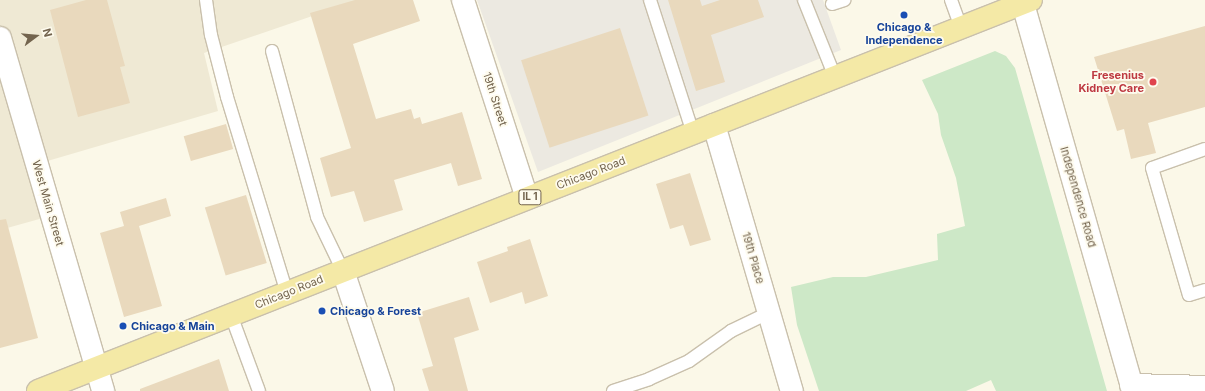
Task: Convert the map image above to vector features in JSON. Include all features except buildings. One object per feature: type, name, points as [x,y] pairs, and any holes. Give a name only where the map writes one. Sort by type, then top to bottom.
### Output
[{"type":"main road","name":"Chicago Road","points":[[38,391],[1027,2]]},
{"type":"street","name":"19th Street","points":[[463,0],[526,198]]},
{"type":"street","name":"Independence Road","points":[[1027,2],[1132,388]]},
{"type":"street","name":"West Main Street","points":[[0,38],[103,391]]},
{"type":"street","name":"19th Place","points":[[714,125],[792,391]]},
{"type":"street","points":[[343,271],[383,391]]},
{"type":"street","points":[[1132,388],[1205,387]]},
{"type":"lane","points":[[206,0],[211,35],[227,97],[287,293]]},
{"type":"lane","points":[[650,0],[693,133]]},
{"type":"lane","points":[[804,0],[835,78]]},
{"type":"lane","points":[[951,0],[961,28]]},
{"type":"lane","points":[[272,51],[317,217],[343,271]]},
{"type":"lane","points":[[1205,149],[1152,168],[1189,295],[1205,290]]},
{"type":"lane","points":[[613,391],[689,361],[731,331],[768,313]]},
{"type":"lane","points":[[231,315],[259,391]]},
{"type":"shaded area","points":[[0,0],[359,0],[204,53],[218,111],[27,167],[43,218],[0,230]]},
{"type":"shaded area","points":[[477,0],[823,0],[841,50],[538,172]]},
{"type":"green space","points":[[995,51],[1006,56],[1015,68],[1107,391],[996,391],[991,380],[966,391],[819,391],[797,325],[791,287],[833,277],[866,277],[938,260],[937,234],[965,226],[956,178],[941,135],[938,114],[922,80]]},
{"type":"place","name":"Chicago & Independence","points":[[904,15]]},
{"type":"place","name":"Fresenius Kidney Care","points":[[1153,82]]},
{"type":"place","name":"Chicago & Forest","points":[[322,311]]},
{"type":"place","name":"Chicago & Main","points":[[123,326]]}]
